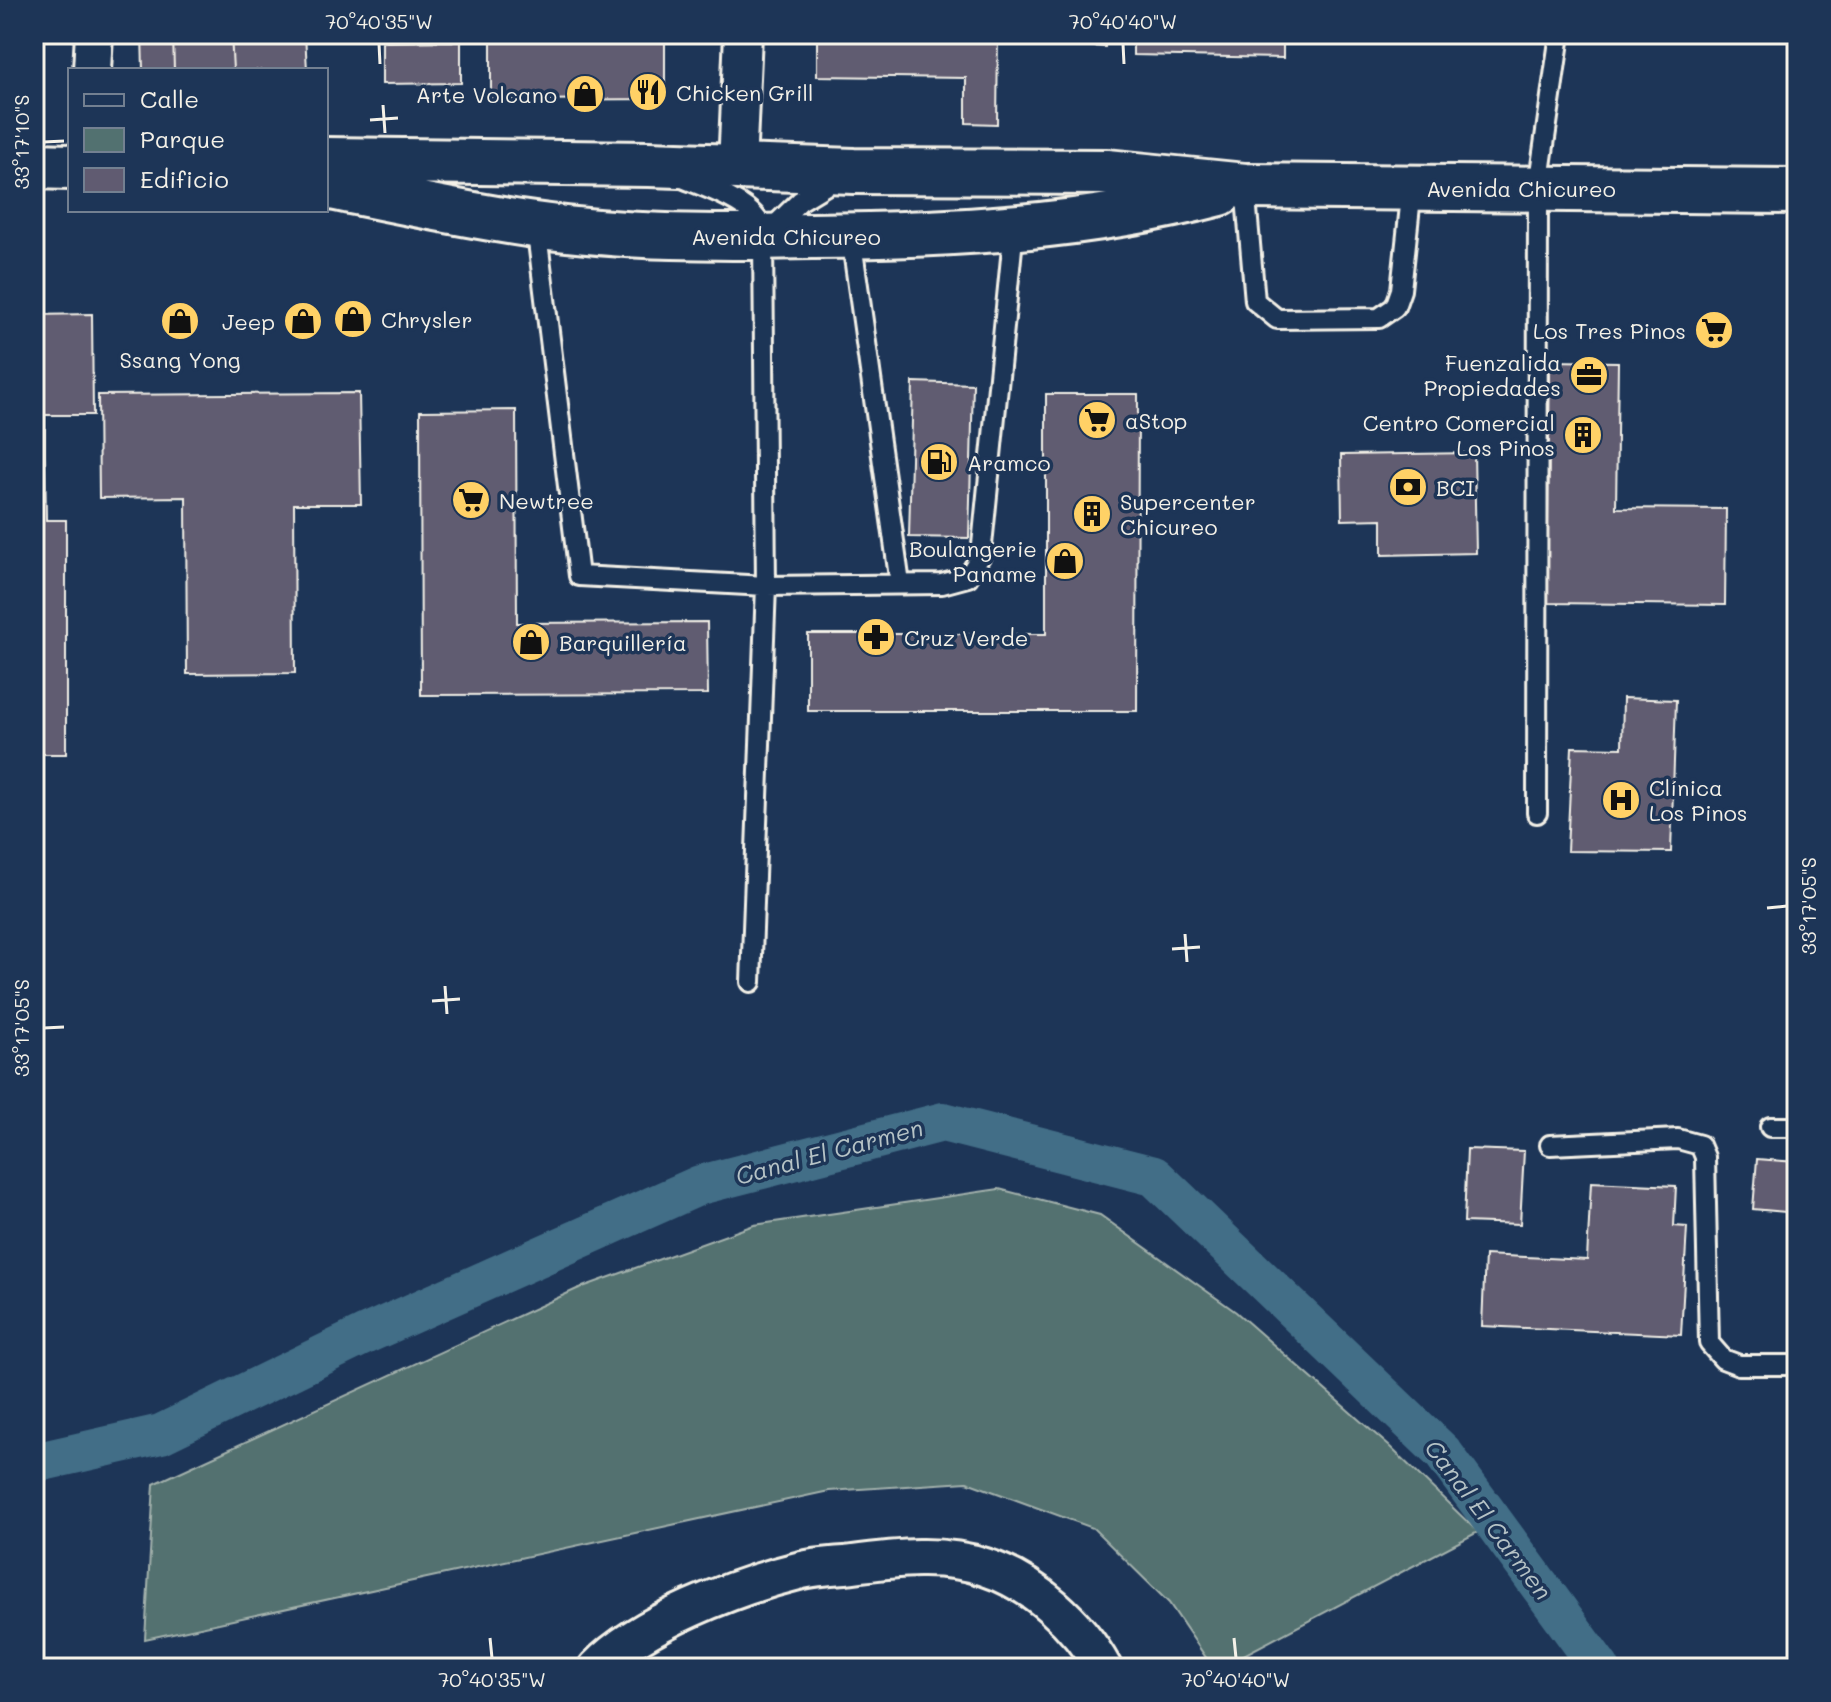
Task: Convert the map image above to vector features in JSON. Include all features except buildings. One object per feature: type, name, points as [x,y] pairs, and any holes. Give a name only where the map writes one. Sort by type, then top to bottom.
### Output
[{"type":"main road","name":"Avenida Chicureo","points":[[328,160],[649,164],[854,171],[1107,172],[1245,186],[1797,191]]},
{"type":"main road","points":[[34,166],[68,167]]},
{"type":"main road","name":"Avenida Chicureo","points":[[328,186],[536,225],[674,237],[763,238],[1014,228],[1119,215],[1245,186]]},
{"type":"street","points":[[92,68],[94,34]]},
{"type":"street","points":[[737,166],[743,34]]},
{"type":"street","points":[[597,1668],[657,1624],[749,1586],[800,1570],[940,1557],[986,1567],[1027,1588],[1068,1619],[1103,1668]]},
{"type":"lane","points":[[1537,813],[1538,187],[1560,34]]},
{"type":"lane","points":[[649,164],[727,196],[757,219],[763,238],[766,586],[751,982]]},
{"type":"lane","points":[[763,238],[800,201],[854,171]]},
{"type":"lane","points":[[1245,186],[1255,301],[1277,319],[1379,318],[1395,307],[1401,290],[1412,187]]},
{"type":"lane","points":[[536,225],[579,576],[766,586],[942,584],[968,577],[981,555],[1014,228]]},
{"type":"lane","points":[[851,236],[900,584]]},
{"type":"lane","points":[[1770,1127],[1797,1127]]},
{"type":"lane","points":[[1550,1145],[1678,1139],[1700,1145],[1705,1157],[1709,1343],[1723,1359],[1739,1365],[1797,1365]]},
{"type":"green space","points":[[999,1189],[1100,1215],[1236,1312],[1389,1446],[1478,1532],[1219,1668],[1213,1668],[1169,1603],[1093,1528],[967,1482],[829,1491],[145,1639],[154,1484],[577,1289],[754,1225]]},
{"type":"waterway","name":"Canal El Carmen","points":[[34,1463],[161,1434],[366,1334],[700,1185],[943,1122],[1154,1176],[1443,1453],[1600,1668]]},
{"type":"place","name":"Chicken Grill","points":[[648,92]]},
{"type":"place","name":"Arte Volcano","points":[[585,94]]},
{"type":"place","name":"Chrysler","points":[[353,319]]},
{"type":"place","name":"Ssang Yong","points":[[180,321]]},
{"type":"place","name":"Jeep","points":[[303,321]]},
{"type":"place","name":"Los Tres Pinos","points":[[1714,330]]},
{"type":"place","name":"Fuenzalida Propiedades","points":[[1589,375]]},
{"type":"place","name":"aStop","points":[[1097,420]]},
{"type":"place","name":"Centro Comercial Los Pinos","points":[[1583,435]]},
{"type":"place","name":"Aramco","points":[[939,462]]},
{"type":"place","name":"BCI","points":[[1408,487]]},
{"type":"place","name":"Newtree","points":[[471,500]]},
{"type":"place","name":"Supercenter Chicureo","points":[[1092,514]]},
{"type":"place","name":"Boulangerie Paname","points":[[1065,561]]},
{"type":"place","name":"Cruz Verde","points":[[876,637]]},
{"type":"place","name":"Barquillería","points":[[531,642]]},
{"type":"place","name":"Clínica Los Pinos","points":[[1621,800]]}]
